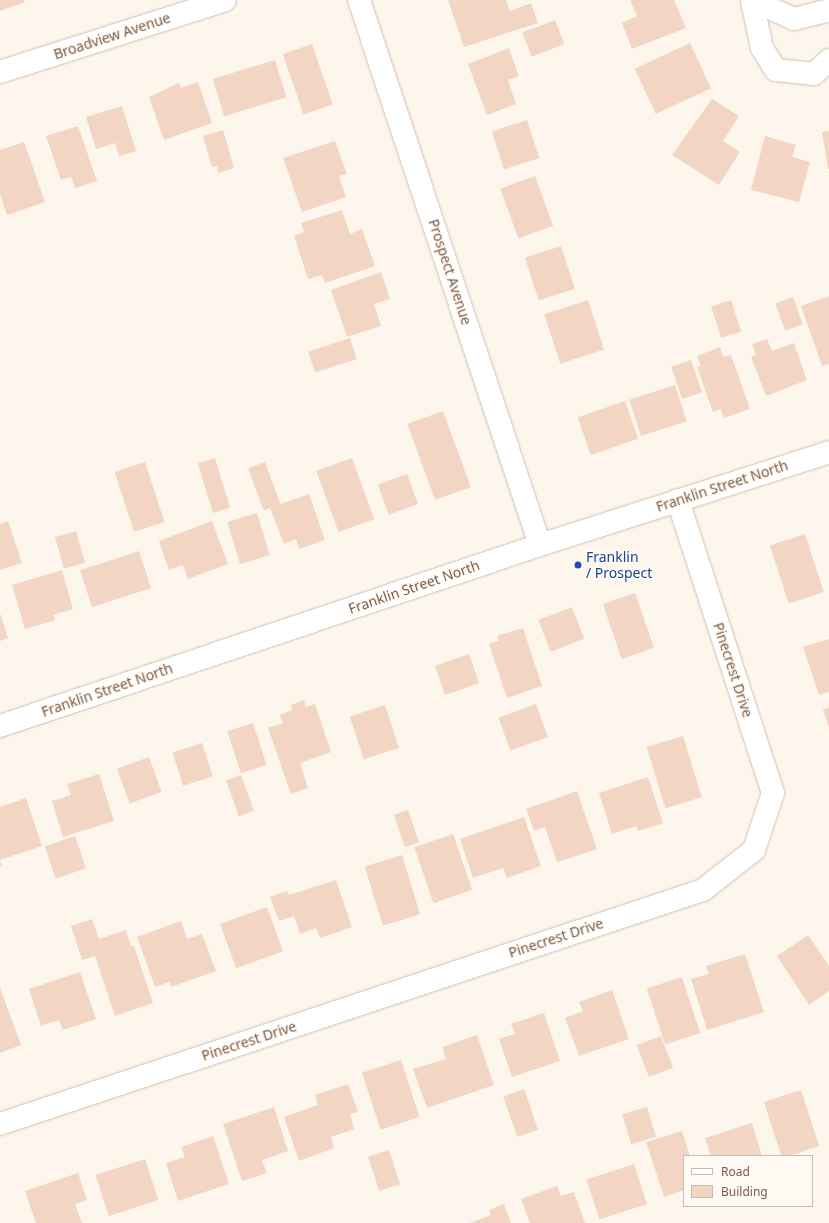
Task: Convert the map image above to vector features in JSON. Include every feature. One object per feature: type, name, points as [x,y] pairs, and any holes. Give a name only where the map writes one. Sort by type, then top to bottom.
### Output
[{"type":"street","name":"Broadview Avenue","points":[[0,72],[225,0]]},
{"type":"street","name":"Prospect Avenue","points":[[360,0],[540,545]]},
{"type":"street","points":[[752,0],[794,19],[829,10]]},
{"type":"street","points":[[752,0],[762,48],[776,70],[814,74],[829,60]]},
{"type":"street","name":"Franklin Street North","points":[[0,726],[540,545],[829,452]]},
{"type":"street","name":"Pinecrest Drive","points":[[0,1124],[703,890],[754,850],[772,793],[678,500]]},
{"type":"building","points":[[0,0],[24,0],[25,2],[0,11]]},
{"type":"building","points":[[448,0],[506,0],[510,11],[531,3],[538,23],[464,47]]},
{"type":"building","points":[[630,0],[674,0],[686,28],[632,49],[622,23],[637,16]]},
{"type":"building","points":[[555,20],[564,44],[532,57],[522,33]]},
{"type":"building","points":[[690,43],[711,88],[656,114],[635,69]]},
{"type":"building","points":[[312,44],[333,105],[304,115],[283,54]]},
{"type":"building","points":[[509,48],[519,76],[508,80],[516,104],[487,115],[468,64]]},
{"type":"building","points":[[275,60],[286,97],[224,116],[213,79]]},
{"type":"building","points":[[198,82],[212,123],[164,140],[149,97],[179,83],[181,88]]},
{"type":"building","points":[[712,99],[739,116],[723,141],[740,152],[719,185],[672,155]]},
{"type":"building","points":[[122,106],[136,151],[119,156],[115,143],[96,149],[86,117]]},
{"type":"building","points":[[527,120],[539,158],[504,169],[492,131]]},
{"type":"building","points":[[78,126],[97,181],[75,188],[71,177],[61,180],[46,136]]},
{"type":"building","points":[[223,130],[234,168],[218,173],[217,166],[212,167],[203,136]]},
{"type":"building","points":[[829,131],[829,169],[828,169],[822,132]]},
{"type":"building","points":[[765,136],[796,145],[792,157],[810,162],[799,202],[751,190]]},
{"type":"building","points":[[335,141],[347,174],[339,176],[346,197],[302,212],[283,158]]},
{"type":"building","points":[[24,142],[45,202],[7,215],[0,194],[0,150]]},
{"type":"building","points":[[535,176],[553,226],[518,238],[500,189]]},
{"type":"building","points":[[342,210],[350,234],[362,229],[375,266],[325,283],[322,275],[308,279],[294,236],[304,232],[301,223]]},
{"type":"building","points":[[561,246],[575,289],[539,301],[525,258]]},
{"type":"building","points":[[381,272],[390,299],[374,304],[381,326],[347,337],[331,290]]},
{"type":"building","points":[[829,296],[829,364],[822,366],[801,306]]},
{"type":"building","points":[[793,297],[803,324],[785,331],[775,303]]},
{"type":"building","points":[[588,300],[604,349],[560,364],[544,314]]},
{"type":"building","points":[[731,300],[741,331],[721,338],[711,306]]},
{"type":"building","points":[[350,338],[357,359],[315,373],[308,352]]},
{"type":"building","points":[[767,339],[772,351],[794,343],[807,380],[766,396],[751,357],[756,355],[752,344]]},
{"type":"building","points":[[720,347],[723,357],[731,355],[750,409],[724,418],[721,409],[713,412],[697,367],[701,366],[697,356]]},
{"type":"building","points":[[691,360],[702,392],[682,399],[671,367]]},
{"type":"building","points":[[675,385],[687,421],[641,436],[629,400]]},
{"type":"building","points":[[625,401],[638,439],[591,455],[578,417]]},
{"type":"building","points":[[443,411],[471,487],[435,500],[407,424]]},
{"type":"building","points":[[215,458],[230,508],[213,513],[198,463]]},
{"type":"building","points":[[352,458],[374,519],[339,532],[316,471]]},
{"type":"building","points":[[145,462],[164,522],[134,532],[115,472]]},
{"type":"building","points":[[265,462],[280,504],[263,510],[248,468]]},
{"type":"building","points":[[407,474],[418,504],[389,515],[378,485]]},
{"type":"building","points":[[309,494],[325,540],[299,549],[296,539],[284,544],[270,508]]},
{"type":"building","points":[[257,513],[270,555],[240,564],[227,522]]},
{"type":"building","points":[[8,521],[22,563],[0,570],[0,524]]},
{"type":"building","points":[[212,521],[228,564],[188,579],[183,565],[169,570],[159,541]]},
{"type":"building","points":[[76,531],[85,563],[64,569],[55,537]]},
{"type":"building","points":[[805,534],[824,592],[789,603],[770,545]]},
{"type":"building","points":[[139,551],[151,588],[92,607],[80,570]]},
{"type":"building","points":[[62,570],[73,609],[53,615],[55,620],[25,629],[12,585]]},
{"type":"building","points":[[635,593],[654,648],[622,659],[603,604]]},
{"type":"building","points":[[572,607],[584,639],[551,652],[538,620]]},
{"type":"building","points":[[0,613],[8,638],[0,641]]},
{"type":"building","points":[[523,628],[542,686],[507,698],[489,644],[499,641],[497,636]]},
{"type":"building","points":[[829,639],[829,692],[819,695],[803,647]]},
{"type":"building","points":[[469,654],[479,683],[445,695],[435,666]]},
{"type":"building","points":[[304,700],[306,707],[315,704],[331,752],[300,763],[308,788],[291,794],[268,728],[283,723],[280,715],[292,710],[291,705]]},
{"type":"building","points":[[536,704],[548,737],[510,751],[498,718]]},
{"type":"building","points":[[385,705],[399,748],[364,759],[350,716]]},
{"type":"building","points":[[829,707],[829,727],[823,710]]},
{"type":"building","points":[[253,723],[267,765],[241,773],[227,731]]},
{"type":"building","points":[[683,736],[702,797],[665,808],[647,747]]},
{"type":"building","points":[[202,743],[213,776],[183,786],[173,753]]},
{"type":"building","points":[[149,757],[162,792],[130,803],[117,769]]},
{"type":"building","points":[[99,774],[114,821],[63,837],[52,801],[71,795],[67,784]]},
{"type":"building","points":[[241,775],[254,811],[239,816],[226,780]]},
{"type":"building","points":[[648,777],[663,823],[638,831],[636,826],[612,834],[599,793]]},
{"type":"building","points":[[577,791],[597,849],[557,862],[545,827],[534,831],[526,809]]},
{"type":"building","points":[[26,798],[42,846],[0,860],[0,807]]},
{"type":"building","points":[[408,810],[419,842],[405,847],[394,815]]},
{"type":"building","points":[[524,817],[541,866],[507,878],[503,868],[473,878],[460,839]]},
{"type":"building","points":[[453,834],[472,890],[433,903],[414,847]]},
{"type":"building","points":[[75,836],[86,868],[56,879],[45,846]]},
{"type":"building","points":[[402,855],[420,914],[383,926],[365,866]]},
{"type":"building","points":[[336,880],[352,927],[320,938],[316,928],[300,934],[294,916],[279,921],[270,897],[287,891],[289,895]]},
{"type":"building","points":[[267,907],[283,951],[236,968],[220,924]]},
{"type":"building","points":[[92,919],[99,939],[126,930],[131,946],[134,946],[153,1003],[115,1016],[95,956],[82,960],[71,926]]},
{"type":"building","points":[[181,921],[187,939],[202,934],[216,971],[171,987],[170,982],[155,987],[137,937]]},
{"type":"building","points":[[808,935],[829,966],[829,991],[809,1005],[777,956]]},
{"type":"building","points":[[745,954],[764,1012],[707,1030],[691,979],[709,974],[706,966]]},
{"type":"building","points":[[80,972],[96,1019],[63,1030],[59,1020],[41,1026],[29,989]]},
{"type":"building","points":[[682,977],[700,1033],[665,1045],[647,988]]},
{"type":"building","points":[[0,988],[21,1045],[0,1053]]},
{"type":"building","points":[[612,990],[629,1039],[579,1056],[565,1018],[583,1011],[579,1002]]},
{"type":"building","points":[[544,1013],[560,1061],[512,1077],[499,1039],[515,1034],[511,1024]]},
{"type":"building","points":[[477,1035],[494,1085],[427,1108],[413,1069],[446,1059],[442,1047]]},
{"type":"building","points":[[661,1036],[673,1068],[649,1077],[637,1045]]},
{"type":"building","points":[[401,1060],[420,1117],[381,1130],[362,1073]]},
{"type":"building","points":[[348,1084],[358,1112],[350,1114],[354,1129],[331,1137],[334,1148],[299,1161],[284,1117],[318,1105],[315,1095]]},
{"type":"building","points":[[524,1089],[538,1130],[517,1137],[503,1096]]},
{"type":"building","points":[[801,1090],[819,1146],[792,1155],[781,1155],[764,1102]]},
{"type":"building","points":[[274,1107],[288,1151],[262,1160],[267,1173],[242,1181],[223,1124]]},
{"type":"building","points":[[647,1107],[656,1137],[631,1144],[622,1115]]},
{"type":"building","points":[[752,1123],[762,1155],[711,1155],[705,1138]]},
{"type":"building","points":[[682,1131],[690,1155],[683,1155],[683,1190],[664,1197],[646,1142]]},
{"type":"building","points":[[213,1136],[229,1184],[178,1201],[166,1163],[185,1157],[181,1147]]},
{"type":"building","points":[[389,1150],[400,1184],[379,1191],[368,1157]]},
{"type":"building","points":[[145,1159],[158,1200],[109,1216],[96,1175]]},
{"type":"building","points":[[634,1164],[647,1204],[599,1219],[586,1179]]},
{"type":"building","points":[[78,1173],[87,1200],[75,1204],[82,1223],[36,1223],[25,1191]]},
{"type":"building","points":[[557,1186],[561,1196],[574,1192],[585,1223],[530,1223],[521,1199]]},
{"type":"building","points":[[504,1204],[511,1223],[470,1223],[491,1215],[489,1210]]},
{"type":"place","name":"Franklin / Prospect","points":[[578,565]]}]
